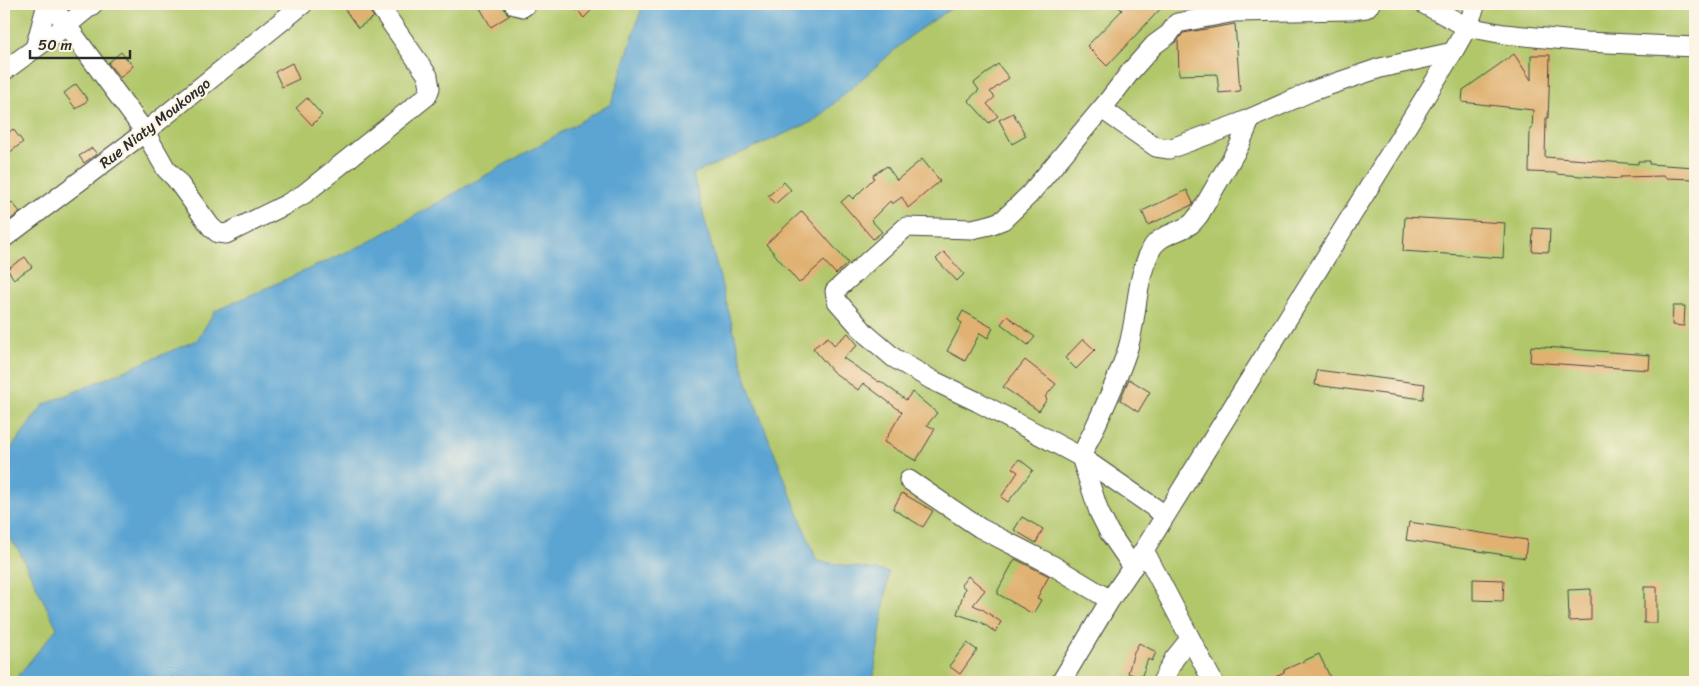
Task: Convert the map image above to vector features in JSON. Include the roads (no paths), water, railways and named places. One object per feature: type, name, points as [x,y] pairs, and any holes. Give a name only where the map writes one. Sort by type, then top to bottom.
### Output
[{"type":"street","points":[[35,48],[47,4]]},
{"type":"street","points":[[51,4],[145,132],[166,169],[175,178],[211,227],[218,233],[226,234],[285,206],[304,194],[427,96],[430,88],[428,76],[378,4]]},
{"type":"street","points":[[4,71],[93,4]]},
{"type":"street","name":"Rue Niaty Moukongo","points":[[4,238],[145,132],[303,4]]},
{"type":"street","points":[[1165,515],[1081,457],[978,402],[932,380],[894,358],[860,327],[837,301],[835,290],[906,227],[972,229],[1002,220],[1029,195],[1102,109],[1131,71],[1154,45],[1169,34],[1177,23],[1235,12],[1352,10],[1366,8],[1370,4]]},
{"type":"street","points":[[1424,4],[1467,27],[1504,34],[1586,42],[1695,47]]},
{"type":"street","points":[[1061,682],[1110,600],[1144,550],[1453,52],[1467,27],[1476,4]]},
{"type":"street","points":[[1102,109],[1156,148],[1169,149],[1251,118],[1312,91],[1380,68],[1453,52]]},
{"type":"street","points":[[1133,567],[1109,532],[1099,512],[1081,457],[1128,348],[1138,290],[1144,266],[1153,246],[1166,236],[1191,224],[1198,216],[1239,146],[1251,118]]},
{"type":"street","points":[[909,480],[980,528],[1052,565],[1110,600]]},
{"type":"street","points":[[1144,550],[1213,682]]},
{"type":"street","points":[[1162,682],[1174,658],[1190,639]]},
{"type":"water","points":[[643,4],[958,4],[914,33],[814,121],[693,174],[748,386],[817,561],[889,572],[873,682],[13,682],[57,628],[18,549],[4,532],[4,458],[43,405],[197,340],[215,311],[367,243],[611,104]]}]
